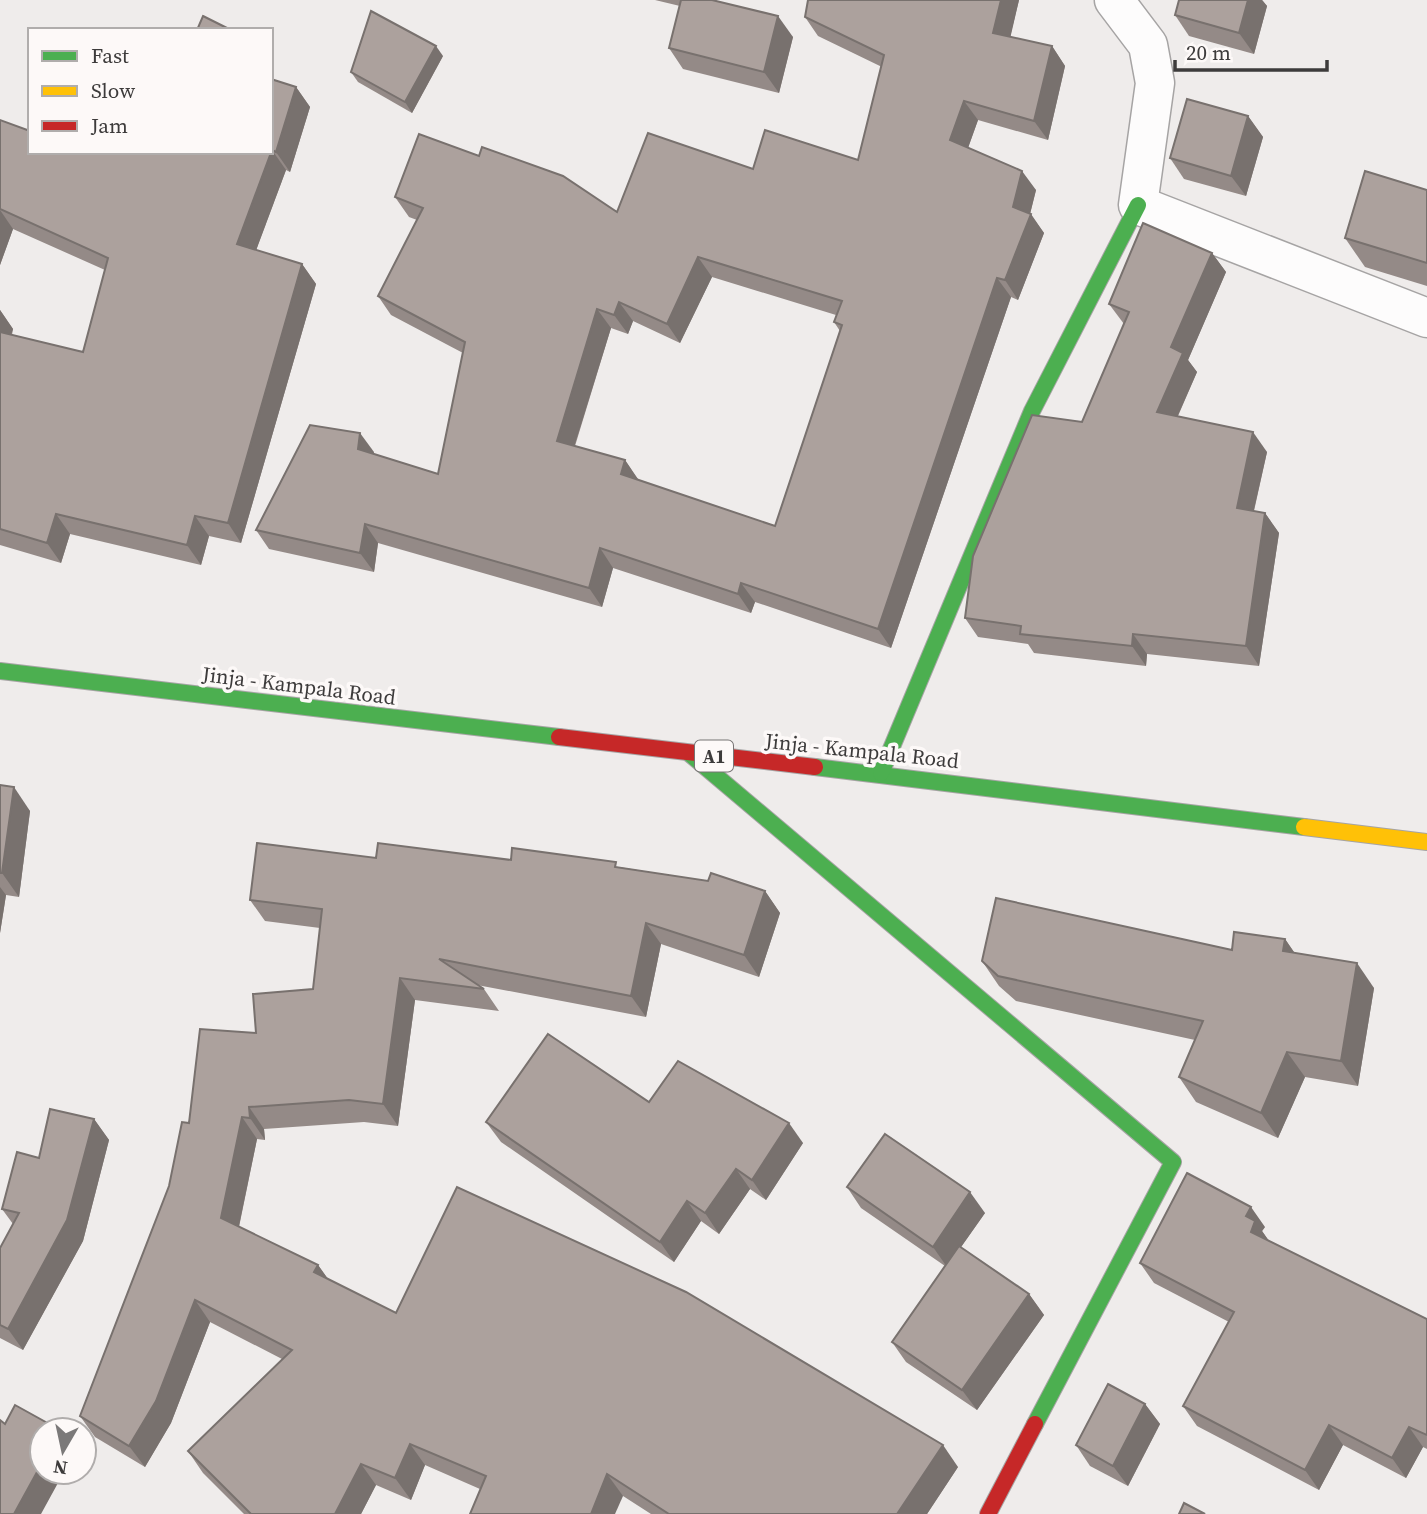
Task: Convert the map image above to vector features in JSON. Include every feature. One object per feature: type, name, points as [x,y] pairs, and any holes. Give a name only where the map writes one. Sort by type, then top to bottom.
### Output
[{"type":"main road","points":[[881,773],[1032,411],[1138,205]]},
{"type":"main road","name":"Jinja - Kampala Road","points":[[0,671],[690,754],[881,773],[1427,842]]},
{"type":"main road","points":[[690,754],[1173,1162],[988,1514]]},
{"type":"street","points":[[1114,0],[1148,45],[1155,83],[1138,205],[1427,318]]},
{"type":"building","points":[[681,0],[712,0],[778,16],[764,72],[669,48]]},
{"type":"building","points":[[808,0],[1001,0],[993,33],[1052,46],[1034,121],[964,101],[950,140],[1022,171],[1013,207],[1031,214],[1005,280],[997,278],[878,629],[741,583],[738,594],[600,548],[589,588],[365,524],[360,553],[256,530],[310,425],[360,433],[358,449],[438,474],[465,342],[378,296],[423,208],[395,197],[419,134],[479,156],[482,147],[563,176],[617,212],[648,133],[753,169],[765,130],[858,160],[884,55],[805,17]],"holes":[[[698,257],[842,301],[834,322],[842,325],[775,526],[621,474],[625,460],[557,441],[597,309],[614,315],[619,302],[667,324]]]},
{"type":"building","points":[[1179,0],[1248,0],[1239,33],[1175,15]]},
{"type":"building","points":[[371,11],[436,46],[405,102],[351,72]]},
{"type":"building","points":[[203,16],[227,28],[198,28]]},
{"type":"building","points":[[273,80],[296,87],[276,152],[273,150]]},
{"type":"building","points":[[1187,99],[1248,116],[1231,176],[1170,158]]},
{"type":"building","points":[[0,120],[28,130],[28,154],[271,154],[237,244],[302,264],[228,523],[195,516],[187,545],[56,514],[47,543],[0,529],[0,332],[83,352],[108,258],[0,209]]},
{"type":"building","points":[[1365,171],[1427,190],[1427,263],[1345,238]]},
{"type":"building","points":[[1143,223],[1212,253],[1171,347],[1183,353],[1157,412],[1253,432],[1237,508],[1265,513],[1246,646],[1133,634],[1132,646],[1020,634],[1021,626],[965,618],[973,556],[1032,415],[1082,422],[1129,312],[1109,304]]},
{"type":"building","points":[[0,785],[14,787],[2,873],[0,873]]},
{"type":"building","points":[[257,843],[376,858],[378,843],[511,860],[512,848],[616,862],[615,867],[708,881],[711,873],[765,891],[744,955],[646,923],[631,996],[439,959],[484,989],[400,978],[383,1104],[349,1100],[249,1107],[250,1118],[242,1117],[221,1218],[318,1265],[314,1272],[396,1313],[457,1187],[686,1292],[943,1445],[897,1514],[669,1514],[607,1474],[591,1514],[470,1514],[486,1476],[410,1444],[395,1478],[361,1464],[335,1514],[251,1514],[188,1451],[292,1350],[195,1300],[156,1401],[129,1446],[98,1427],[98,1416],[80,1416],[169,1186],[182,1122],[189,1123],[200,1029],[256,1033],[253,994],[313,989],[322,909],[250,900]]},
{"type":"building","points":[[996,898],[1232,950],[1234,932],[1285,939],[1283,951],[1357,963],[1341,1061],[1287,1052],[1261,1113],[1179,1077],[1203,1021],[998,976],[982,961]]},
{"type":"building","points":[[548,1034],[649,1102],[678,1061],[789,1123],[752,1180],[736,1169],[705,1213],[687,1201],[660,1242],[486,1122]]},
{"type":"building","points":[[50,1109],[94,1119],[67,1220],[8,1329],[0,1325],[0,1248],[19,1213],[2,1209],[17,1152],[39,1158]]},
{"type":"building","points":[[885,1134],[970,1192],[933,1247],[847,1187]]},
{"type":"building","points":[[1187,1173],[1251,1207],[1246,1216],[1255,1221],[1251,1232],[1427,1319],[1427,1435],[1409,1427],[1392,1458],[1329,1425],[1305,1470],[1183,1406],[1234,1312],[1140,1263]]},
{"type":"building","points":[[959,1246],[1029,1294],[962,1390],[892,1342]]},
{"type":"building","points":[[1108,1384],[1145,1404],[1113,1466],[1076,1445]]},
{"type":"building","points":[[15,1405],[35,1416],[28,1416],[29,1486],[14,1514],[0,1514],[0,1420],[5,1424]]},
{"type":"building","points":[[1184,1503],[1205,1514],[1179,1514]]},
{"type":"traffic: fast","points":[[881,773],[1032,411],[1138,205]]},
{"type":"traffic: fast","points":[[0,671],[559,737]]},
{"type":"traffic: fast","points":[[690,754],[1173,1162],[1035,1424]]},
{"type":"traffic: fast","points":[[815,767],[1304,827]]},
{"type":"traffic: slow","points":[[1304,827],[1427,842]]},
{"type":"traffic: jam","points":[[559,737],[815,767]]},
{"type":"traffic: jam","points":[[988,1514],[1035,1424]]}]
